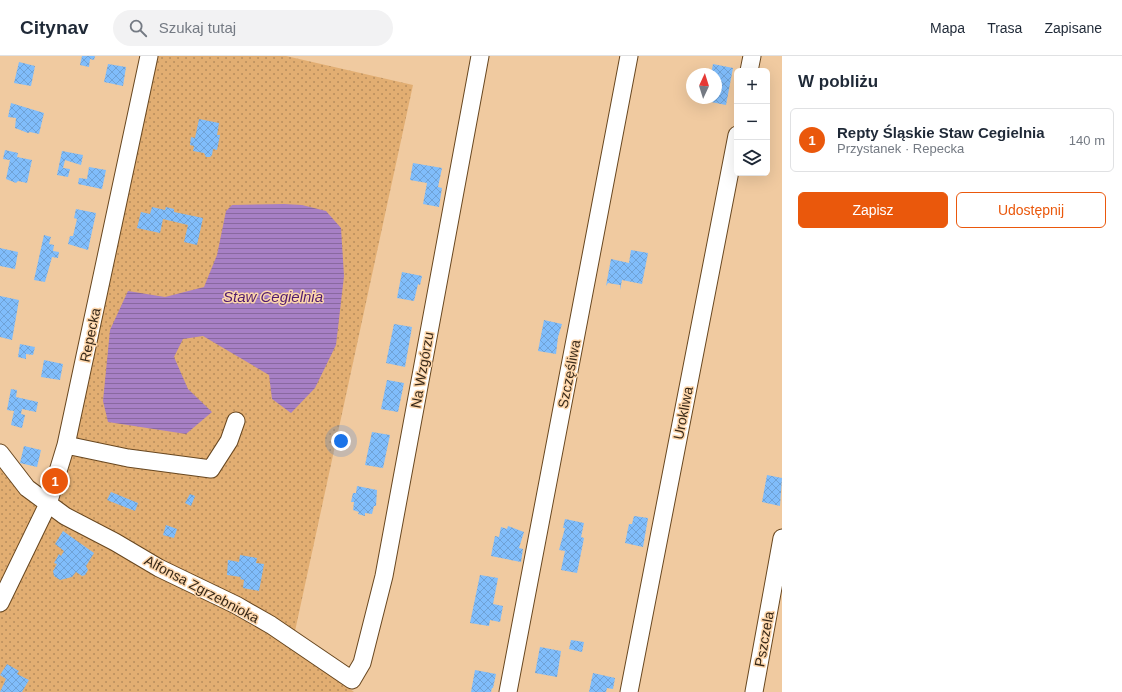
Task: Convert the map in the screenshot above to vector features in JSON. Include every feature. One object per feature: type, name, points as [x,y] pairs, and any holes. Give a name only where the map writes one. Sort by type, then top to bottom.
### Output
[{"type":"street","name":"Repecka","points":[[0,603],[48,504],[66,445],[149,56]]},
{"type":"street","name":"Na Wzgórzu","points":[[352,680],[362,663],[384,576],[480,56]]},
{"type":"street","name":"Szczęśliwa","points":[[508,692],[629,56]]},
{"type":"street","points":[[750,68],[752,56]]},
{"type":"street","name":"Urokliwa","points":[[628,692],[736,140]]},
{"type":"street","points":[[66,445],[141,460],[210,468],[229,441],[236,421]]},
{"type":"street","name":"Alfonsa Zgrzebnioka","points":[[0,453],[28,488],[66,516],[115,542],[159,568],[236,605],[272,625],[352,680]]},
{"type":"street","name":"Pszczela","points":[[754,692],[782,538]]},
{"type":"shaded area","points":[[156,56],[286,56],[413,85],[292,645],[354,692],[0,692],[0,466],[33,501],[54,519]]},
{"type":"water","name":"Staw Cegielnia","points":[[232,205],[302,205],[326,211],[341,228],[344,276],[336,345],[315,388],[291,413],[272,399],[269,375],[203,336],[183,339],[174,357],[188,389],[212,412],[186,434],[108,422],[103,401],[110,330],[128,291],[165,297],[204,287],[217,255],[226,211]]},
{"type":"building","points":[[82,56],[95,56],[94,60],[90,59],[89,67],[80,65]]},
{"type":"building","points":[[19,62],[35,66],[31,86],[14,83]]},
{"type":"building","points":[[108,64],[126,67],[123,86],[104,82]]},
{"type":"building","points":[[713,64],[733,68],[726,105],[721,104],[722,68],[712,68]]},
{"type":"building","points":[[11,103],[44,113],[39,134],[28,133],[15,128],[16,118],[8,117]]},
{"type":"building","points":[[199,119],[219,123],[217,135],[220,135],[217,150],[213,149],[210,157],[206,157],[204,153],[193,151],[194,146],[190,145],[191,137],[195,138]]},
{"type":"building","points":[[5,150],[18,153],[17,157],[32,160],[27,183],[18,181],[16,183],[6,179],[10,160],[3,159]]},
{"type":"building","points":[[62,151],[83,155],[81,165],[65,160],[63,168],[70,169],[68,177],[57,175]]},
{"type":"building","points":[[413,163],[442,168],[438,187],[442,188],[439,207],[423,204],[427,183],[410,180]]},
{"type":"building","points":[[89,167],[106,170],[102,189],[78,184],[79,178],[87,179]]},
{"type":"building","points":[[152,207],[165,210],[166,207],[174,209],[174,212],[203,218],[197,245],[184,242],[188,225],[163,219],[160,233],[137,228],[141,212],[150,214]]},
{"type":"building","points":[[76,209],[96,213],[88,250],[68,244],[70,236],[73,236],[77,219],[74,218]]},
{"type":"building","points":[[44,235],[51,237],[49,244],[54,245],[53,251],[59,252],[58,258],[52,257],[45,282],[34,280]]},
{"type":"building","points":[[0,248],[18,252],[15,269],[0,266]]},
{"type":"building","points":[[631,250],[648,253],[642,284],[622,280],[620,290],[620,285],[608,283],[606,286],[611,259],[629,263]]},
{"type":"building","points":[[402,272],[422,276],[420,285],[418,284],[414,301],[397,298]]},
{"type":"building","points":[[0,296],[19,300],[12,340],[0,337]]},
{"type":"building","points":[[544,320],[562,324],[558,337],[556,354],[538,351]]},
{"type":"building","points":[[394,324],[412,327],[405,367],[386,363]]},
{"type":"building","points":[[20,344],[35,347],[33,355],[26,354],[26,359],[18,357]]},
{"type":"building","points":[[44,360],[63,364],[60,380],[41,377]]},
{"type":"building","points":[[387,380],[404,383],[398,412],[381,409]]},
{"type":"building","points":[[11,389],[17,390],[16,397],[38,402],[36,412],[22,409],[21,414],[25,415],[22,428],[11,425],[14,411],[7,410]]},
{"type":"building","points":[[372,432],[390,435],[383,468],[365,465]]},
{"type":"building","points":[[24,446],[41,450],[37,467],[20,463]]},
{"type":"building","points":[[767,475],[782,478],[780,506],[762,502]]},
{"type":"building","points":[[357,486],[377,490],[376,506],[374,506],[372,514],[365,513],[365,516],[358,514],[359,512],[353,510],[354,502],[351,502],[353,493],[356,493]]},
{"type":"building","points":[[111,492],[138,503],[135,511],[107,500]]},
{"type":"building","points":[[190,494],[195,496],[191,506],[185,503]]},
{"type":"building","points":[[634,516],[648,518],[643,547],[625,543],[629,524],[632,524]]},
{"type":"building","points":[[565,519],[584,523],[581,537],[584,538],[577,573],[561,570],[565,551],[559,550],[565,528],[563,528]]},
{"type":"building","points":[[166,525],[177,529],[174,538],[163,535]]},
{"type":"building","points":[[508,526],[524,532],[519,548],[523,549],[521,562],[491,556],[495,536],[499,537],[501,527],[507,529]]},
{"type":"building","points":[[63,531],[94,553],[86,566],[88,570],[85,575],[82,576],[76,572],[72,577],[60,580],[54,576],[53,571],[57,564],[54,563],[59,554],[61,556],[64,551],[55,544]]},
{"type":"building","points":[[240,555],[257,558],[256,563],[264,564],[259,591],[243,588],[244,580],[240,579],[241,577],[227,575],[228,560],[239,562]]},
{"type":"building","points":[[480,575],[498,578],[493,604],[503,606],[500,622],[490,620],[489,626],[470,623]]},
{"type":"building","points":[[571,640],[584,642],[582,652],[569,649]]},
{"type":"building","points":[[540,647],[561,651],[557,677],[535,673]]},
{"type":"building","points":[[7,664],[19,671],[17,674],[29,680],[22,692],[0,692],[6,679],[0,675]]},
{"type":"building","points":[[475,670],[496,674],[491,692],[471,692]]},
{"type":"building","points":[[593,673],[615,678],[613,689],[607,688],[606,692],[589,692]]},
{"type":"place","name":"Repty Śląskie Staw Cegielnia","points":[[55,481]]}]
